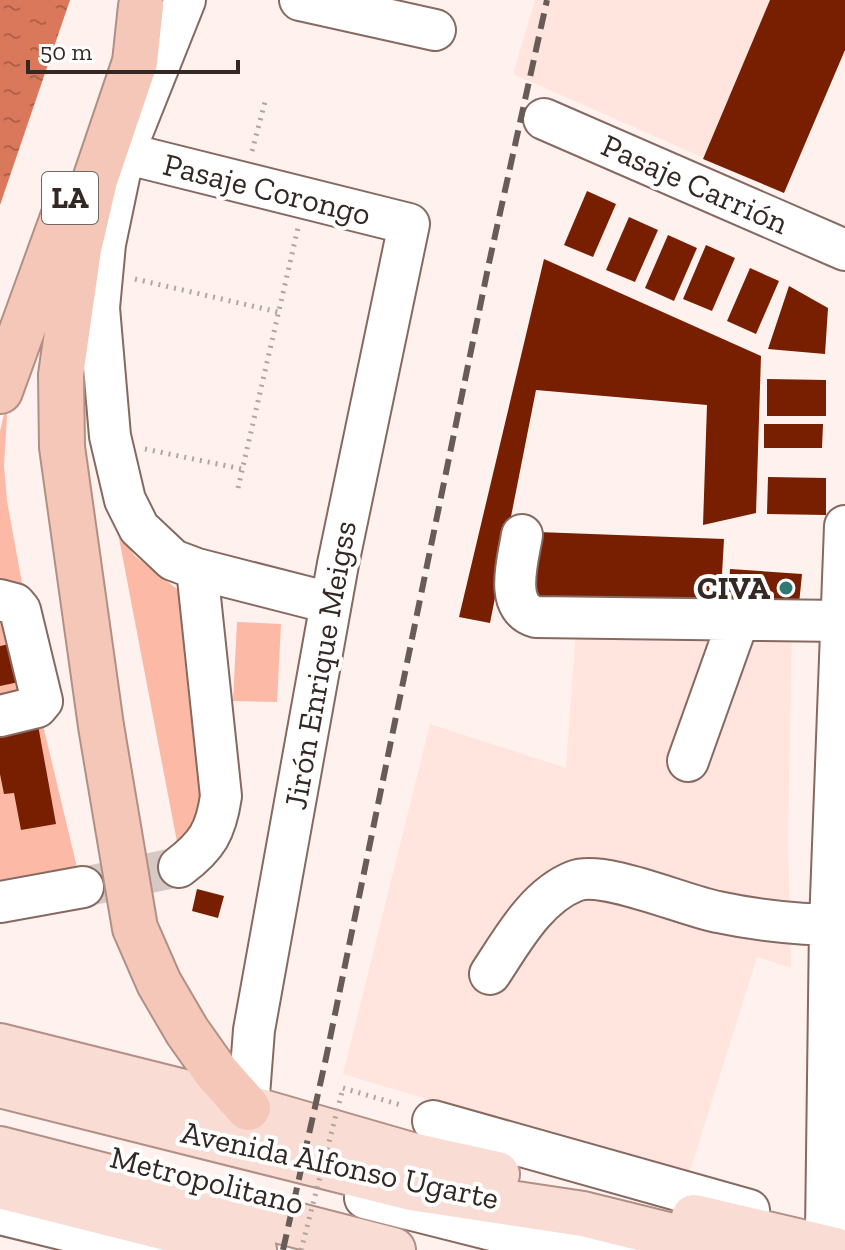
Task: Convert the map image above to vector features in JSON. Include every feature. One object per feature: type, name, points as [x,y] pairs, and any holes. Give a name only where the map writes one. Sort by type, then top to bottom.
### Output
[{"type":"highway","name":"LA","points":[[0,391],[143,3]]},
{"type":"highway","points":[[143,3],[135,62],[95,180],[79,249],[61,375],[62,447],[101,726],[135,928],[159,983],[187,1031],[216,1072],[248,1108]]},
{"type":"main road","name":"Avenida Alfonso Ugarte","points":[[0,1046],[248,1108],[429,1130],[590,1192]]},
{"type":"main road","name":"Avenida Alfonso Ugarte","points":[[0,1085],[411,1188],[583,1214],[729,1250]]},
{"type":"main road","points":[[429,1130],[492,1201],[524,1190],[590,1192],[825,1243]]},
{"type":"main road","name":"Avenida Alfonso Ugarte","points":[[0,1149],[409,1232]]},
{"type":"main road","points":[[0,1186],[240,1248]]},
{"type":"street","points":[[185,0],[124,153],[105,244],[99,308],[110,436],[125,500],[139,528],[173,560],[330,603]]},
{"type":"street","points":[[300,0],[435,30]]},
{"type":"street","name":"Pasaje Carrión","points":[[544,119],[845,250]]},
{"type":"street","name":"Pasaje Corongo","points":[[124,153],[409,224]]},
{"type":"street","name":"Jirón Enrique Meigss","points":[[248,1108],[254,1030],[330,603],[409,224]]},
{"type":"street","points":[[429,1130],[825,1243],[836,1094],[845,526]]},
{"type":"street","points":[[522,535],[516,589],[521,608],[528,615],[842,621]]},
{"type":"street","points":[[179,867],[208,840],[217,822],[221,796],[197,569]]},
{"type":"street","points":[[0,600],[15,604],[20,610],[42,701],[37,707],[0,716]]},
{"type":"street","points":[[688,761],[738,621]]},
{"type":"street","points":[[490,974],[521,929],[550,896],[577,880],[612,883],[716,912],[802,926],[838,925]]},
{"type":"street","points":[[0,902],[83,887]]},
{"type":"street","name":"Metropolitano","points":[[0,1106],[466,1250]]},
{"type":"street","name":"Metropolitano","points":[[0,1127],[483,1250]]},
{"type":"street","points":[[0,1214],[147,1250]]},
{"type":"street","name":"Metropolitano","points":[[409,1232],[552,1231],[632,1250]]},
{"type":"street","name":"Metropolitano","points":[[409,1232],[571,1250]]},
{"type":"path","points":[[244,183],[265,102]]},
{"type":"path","points":[[238,488],[304,198]]},
{"type":"path","points":[[103,272],[278,312]]},
{"type":"path","points":[[110,436],[144,449],[242,469]]},
{"type":"path","points":[[301,1250],[343,1088],[429,1130]]},
{"type":"shaded area","points":[[535,0],[845,0],[845,50],[784,193],[513,74]]},
{"type":"shaded area","points":[[8,398],[4,466],[7,501],[24,594],[0,581],[0,431]]},
{"type":"shaded area","points":[[118,533],[135,556],[177,589],[183,602],[205,778],[200,820],[178,847]]},
{"type":"shaded area","points":[[0,608],[42,721],[79,876],[0,891]]},
{"type":"shaded area","points":[[237,622],[281,624],[277,702],[233,701]]},
{"type":"shaded area","points":[[792,625],[788,840],[791,968],[757,957],[688,1177],[343,1074],[430,724],[566,768],[576,629]]},
{"type":"water","points":[[0,0],[70,0],[0,205]]},
{"type":"building","points":[[770,0],[845,0],[845,50],[784,193],[703,159]]},
{"type":"building","points":[[587,191],[616,204],[593,257],[564,245]]},
{"type":"building","points":[[629,217],[658,230],[635,282],[606,270]]},
{"type":"building","points":[[668,235],[697,248],[674,301],[645,288]]},
{"type":"building","points":[[706,245],[735,258],[712,311],[683,299]]},
{"type":"building","points":[[544,259],[761,356],[756,513],[703,525],[707,405],[536,390],[490,623],[459,617]]},
{"type":"building","points":[[750,268],[779,281],[756,334],[727,321]]},
{"type":"building","points":[[789,286],[828,308],[825,354],[768,349]]},
{"type":"building","points":[[767,379],[826,380],[826,416],[767,416]]},
{"type":"building","points":[[764,424],[823,424],[822,448],[764,448]]},
{"type":"building","points":[[768,477],[826,478],[826,515],[767,514]]},
{"type":"building","points":[[538,532],[724,539],[720,610],[532,605]]},
{"type":"building","points":[[730,569],[802,574],[799,604],[728,599]]},
{"type":"building","points":[[10,644],[19,682],[0,686],[0,646]]},
{"type":"building","points":[[38,725],[56,824],[21,830],[14,793],[4,794],[0,774],[0,733]]},
{"type":"building","points":[[197,889],[224,896],[218,918],[192,911]]},
{"type":"tunnel","points":[[83,887],[179,867]]},
{"type":"railway","points":[[283,1250],[326,1058],[489,263],[547,0]]},
{"type":"place","name":"CIVA","points":[[786,588]]}]
